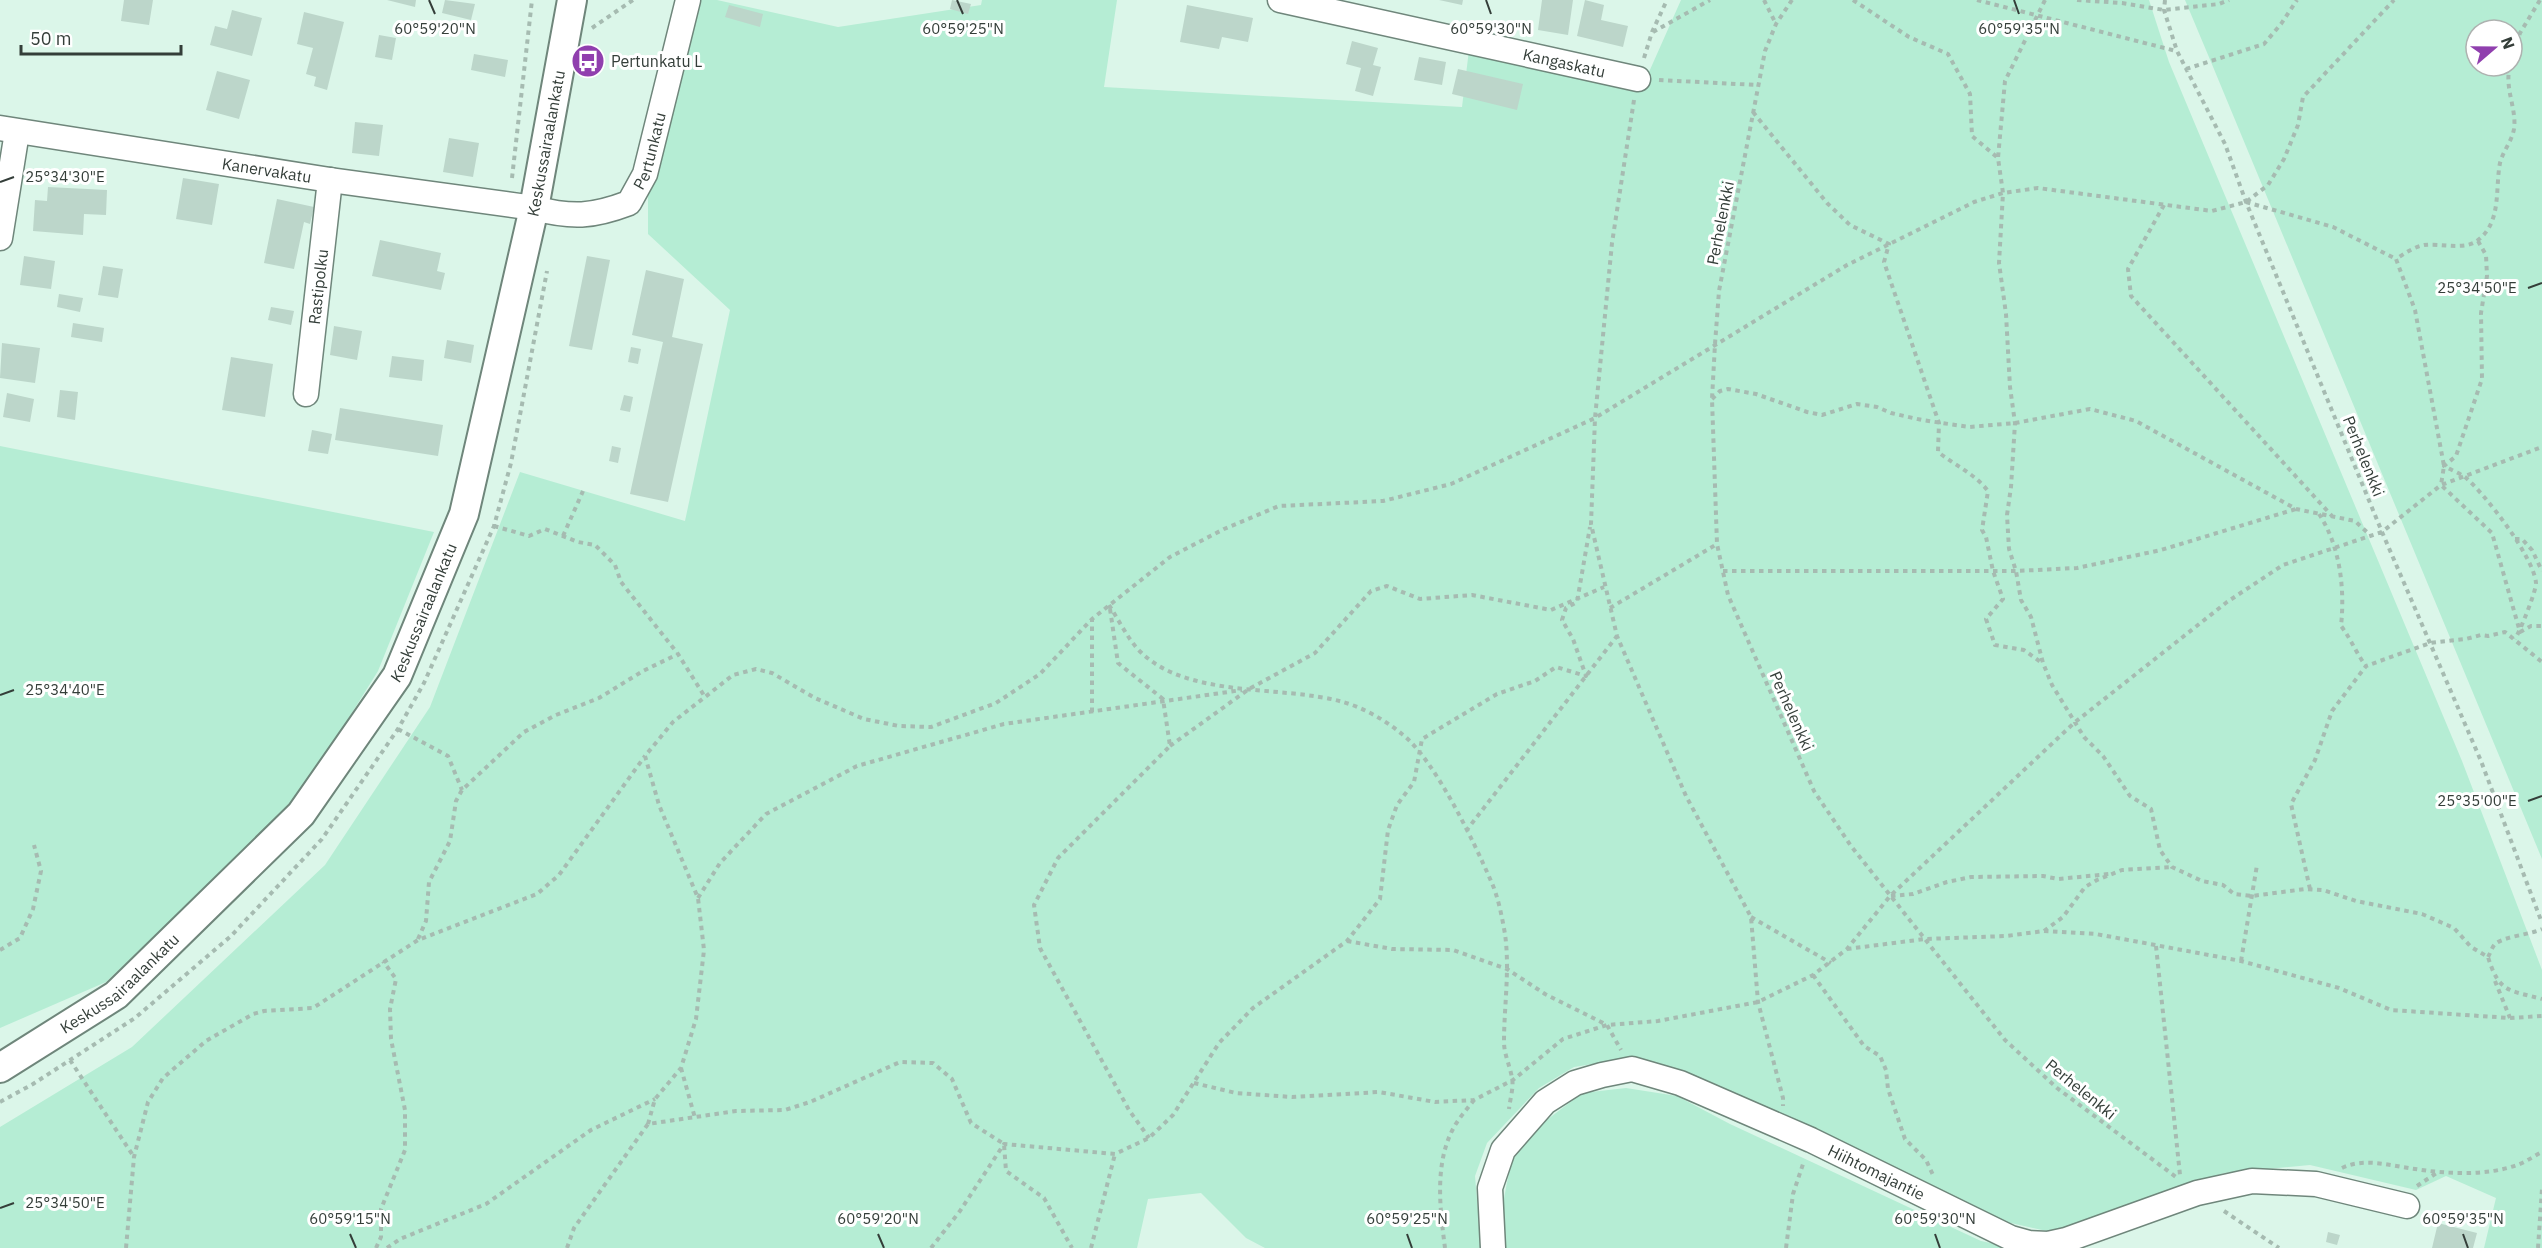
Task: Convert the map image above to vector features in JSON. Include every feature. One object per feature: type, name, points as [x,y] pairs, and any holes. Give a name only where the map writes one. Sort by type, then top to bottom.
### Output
[{"type":"street","name":"Pertunkatu","points":[[521,207],[558,214],[599,214],[629,203],[645,174],[688,0]]},
{"type":"street","name":"Kangaskatu","points":[[1280,0],[1638,79]]},
{"type":"street","name":"Keskussairaalankatu","points":[[0,1068],[116,995],[301,814],[397,676],[464,514],[521,207],[582,9]]},
{"type":"street","name":"Kanervakatu","points":[[8,130],[521,207]]},
{"type":"street","points":[[0,238],[8,130]]},
{"type":"street","name":"Rastipolku","points":[[306,394],[330,180]]},
{"type":"street","name":"Hiihtomajantie","points":[[1493,1248],[1490,1188],[1503,1150],[1545,1102],[1575,1083],[1632,1069],[1680,1083],[1811,1140],[1973,1220],[2012,1238],[2029,1243],[2048,1244],[2066,1240],[2189,1187],[2252,1181],[2316,1184],[2407,1206]]},
{"type":"path","points":[[521,207],[532,0]]},
{"type":"path","points":[[592,28],[633,0]]},
{"type":"path","points":[[1586,676],[1573,639],[1562,620],[1566,608],[1577,602],[1591,524],[1595,417],[1612,243],[1638,79],[1653,32],[1667,0]]},
{"type":"path","points":[[1653,32],[1710,0]]},
{"type":"path","points":[[1764,0],[1776,24]]},
{"type":"path","name":"Perhelenkki","points":[[1792,0],[1776,24],[1765,51],[1719,291],[1712,399],[1717,544],[1728,595],[1814,791],[1851,846],[2006,1040],[2057,1088],[2189,1187],[2279,1248]]},
{"type":"path","points":[[1853,0],[1909,37],[1948,54],[1970,94],[1972,136],[1998,158]]},
{"type":"path","points":[[1977,0],[2177,51]]},
{"type":"path","points":[[2044,0],[2005,81],[1998,158],[2003,193],[1999,263],[2015,423],[2007,515],[2008,549],[2016,571],[2021,600],[2031,616],[2043,663],[2052,685],[2074,723],[2103,756],[2130,796],[2151,809],[2160,850],[2172,867]]},
{"type":"path","points":[[2077,0],[2122,3],[2164,10],[2219,4],[2229,0]]},
{"type":"path","name":"Perhelenkki","points":[[2165,0],[2164,10],[2177,51],[2225,144],[2246,202],[2382,532],[2481,761],[2542,923]]},
{"type":"path","points":[[2186,69],[2264,44],[2297,0]]},
{"type":"path","points":[[126,1248],[134,1157],[148,1102],[164,1078],[206,1041],[253,1014],[264,1011],[313,1008],[336,996],[383,961],[418,940],[537,894],[559,875],[645,756],[673,722],[733,675],[756,669],[772,673],[815,698],[864,718],[899,726],[931,727],[996,703],[1040,674],[1109,605],[1170,557],[1224,529],[1279,506],[1383,501],[1451,484],[1595,417],[1847,265],[1974,202],[2003,193],[2038,188],[2212,211],[2246,202],[2268,184],[2284,159],[2298,125],[2302,97],[2394,0]]},
{"type":"path","points":[[2524,26],[2540,0]]},
{"type":"path","points":[[582,9],[592,28],[591,39]]},
{"type":"path","points":[[2396,259],[2409,250],[2425,245],[2468,244],[2478,241],[2485,233],[2497,208],[2500,162],[2514,129],[2507,78]]},
{"type":"path","points":[[1638,79],[1757,85]]},
{"type":"path","points":[[1753,112],[1827,203],[1850,225],[1889,244]]},
{"type":"path","points":[[2246,202],[2333,227],[2396,259],[2415,310],[2444,466],[2441,485]]},
{"type":"path","points":[[2164,205],[2128,269],[2131,296],[2332,516]]},
{"type":"path","points":[[2444,466],[2456,456],[2482,379],[2481,313],[2487,276],[2486,255],[2478,241]]},
{"type":"path","points":[[1889,244],[1884,262],[1939,423],[1938,452],[1956,466],[1977,477],[1988,491],[1982,530],[2003,599],[1986,619],[1995,645],[2024,651],[2043,663]]},
{"type":"path","points":[[0,1102],[135,1018],[231,936],[322,839],[398,729],[424,683],[494,526],[511,463],[548,269]]},
{"type":"path","points":[[1712,399],[1720,391],[1728,388],[1756,394],[1806,412],[1822,415],[1857,404],[1969,428],[2015,423],[2090,409],[2136,421],[2296,509],[2355,520],[2371,535]]},
{"type":"path","points":[[1194,1083],[1236,1093],[1292,1097],[1379,1092],[1435,1102],[1474,1100],[1513,1080],[1563,1039],[1607,1025],[1658,1021],[1758,1002],[1813,975],[1831,963],[1847,949],[1890,896],[2074,723],[2228,602],[2283,565],[2382,532],[2441,485],[2542,447]]},
{"type":"path","points":[[2444,466],[2464,476],[2487,501],[2525,553],[2536,584],[2520,632],[2515,639]]},
{"type":"path","points":[[2441,485],[2492,533],[2520,632]]},
{"type":"path","points":[[563,536],[583,491]]},
{"type":"path","points":[[1723,571],[2016,571],[2077,568],[2161,550],[2296,509]]},
{"type":"path","points":[[2318,513],[2327,526],[2340,567],[2343,609],[2341,626],[2366,666]]},
{"type":"path","points":[[1591,524],[1617,636],[1686,795],[1751,917],[1758,1002],[1784,1098],[1782,1128]]},
{"type":"path","points":[[494,526],[529,536],[545,529],[596,545],[615,565],[621,582],[678,654],[705,697]]},
{"type":"path","points":[[2515,539],[2522,539],[2527,544],[2542,571]]},
{"type":"path","points":[[1610,608],[1717,544]]},
{"type":"path","points":[[1149,1138],[1129,1110],[1040,948],[1034,905],[1058,858],[1170,746],[1249,689],[1316,653],[1371,591],[1387,586],[1420,599],[1472,595],[1551,610],[1604,587]]},
{"type":"path","points":[[1109,605],[1136,648],[1160,666],[1195,681],[1249,689],[1286,691],[1342,702],[1371,713],[1403,734],[1421,752],[1437,777],[1492,883],[1504,934],[1507,969],[1504,1046],[1513,1080],[1503,1150]]},
{"type":"path","points":[[1109,605],[1118,663],[1163,699],[1170,746]]},
{"type":"path","points":[[1092,620],[1092,712]]},
{"type":"path","points":[[2520,632],[2531,626],[2542,627]]},
{"type":"path","points":[[2310,890],[2291,804],[2315,760],[2332,711],[2366,666],[2430,643],[2505,632],[2542,662]]},
{"type":"path","points":[[1466,831],[1617,636]]},
{"type":"path","points":[[418,940],[426,921],[429,882],[450,841],[456,801],[462,790],[524,732],[556,715],[599,698],[643,671],[678,654]]},
{"type":"path","points":[[648,1124],[736,1111],[785,1110],[810,1102],[900,1062],[933,1063],[952,1078],[971,1123],[1004,1144],[1114,1154],[1149,1138],[1173,1115],[1219,1043],[1253,1008],[1347,941],[1380,899],[1388,830],[1397,805],[1414,782],[1422,739],[1497,694],[1535,681],[1556,667],[1586,676]]},
{"type":"path","points":[[698,898],[720,863],[766,814],[857,766],[1004,724],[1092,712],[1163,699],[1249,689]]},
{"type":"path","points":[[398,729],[448,756],[462,790]]},
{"type":"path","points":[[387,1248],[400,1239],[486,1204],[591,1130],[655,1099],[681,1068],[696,1019],[704,950],[698,898],[658,805],[645,756]]},
{"type":"path","points":[[0,950],[20,938],[33,909],[41,871],[34,845]]},
{"type":"path","points":[[2241,961],[2257,866]]},
{"type":"path","points":[[2044,931],[2063,917],[2085,887],[2122,870],[2172,867],[2202,881],[2223,885],[2234,894],[2252,896],[2323,890],[2356,901],[2422,914],[2454,928],[2471,947],[2488,957],[2510,1018]]},
{"type":"path","points":[[1890,896],[1913,894],[1947,882],[1971,877],[2043,876],[2058,879],[2109,874]]},
{"type":"path","points":[[1751,917],[1831,963]]},
{"type":"path","points":[[2488,957],[2496,944],[2515,935],[2531,934],[2542,929]]},
{"type":"path","points":[[1847,949],[1925,939],[2006,936],[2044,931],[2096,934],[2241,961],[2339,988],[2391,1010],[2510,1018],[2542,1016]]},
{"type":"path","points":[[1347,941],[1392,949],[1454,950],[1507,969],[1545,994],[1607,1025]]},
{"type":"path","points":[[2156,946],[2189,1187]]},
{"type":"path","points":[[376,1248],[381,1237],[381,1209],[405,1150],[405,1110],[391,1029],[390,1009],[396,979],[383,961]]},
{"type":"path","points":[[1813,975],[1864,1046],[1880,1056],[1886,1070],[1888,1089],[1905,1139],[1926,1160],[1934,1178]]},
{"type":"path","points":[[2494,977],[2513,992],[2542,999]]},
{"type":"path","points":[[70,1060],[134,1157]]},
{"type":"path","points":[[681,1068],[695,1118]]},
{"type":"path","points":[[567,1248],[574,1228],[648,1124],[655,1099]]},
{"type":"path","points":[[1445,1248],[1439,1189],[1443,1156],[1454,1128],[1474,1100]]},
{"type":"path","points":[[1786,1248],[1793,1194],[1811,1140]]},
{"type":"path","points":[[931,1248],[960,1211],[1004,1144]]},
{"type":"path","points":[[1004,1144],[1006,1171],[1044,1198],[1072,1248]]},
{"type":"path","points":[[2316,1184],[2351,1163],[2373,1162],[2439,1172],[2491,1172],[2518,1165],[2542,1152]]},
{"type":"path","points":[[1091,1248],[1114,1154]]},
{"type":"path","points":[[2538,1248],[2542,1189]]},
{"type":"green space","points":[[698,0],[717,0],[838,27],[981,5],[982,0],[1117,0],[1104,87],[1462,107],[1469,50],[1645,81],[1681,0],[2149,0],[2169,62],[2462,761],[2542,970],[2542,1248],[2484,1248],[2496,1198],[2446,1176],[2416,1190],[2310,1165],[2224,1173],[2051,1232],[1989,1218],[1682,1071],[1635,1057],[1574,1067],[1539,1088],[1487,1143],[1475,1176],[1481,1248],[1265,1248],[1246,1238],[1201,1193],[1148,1199],[1137,1248],[0,1248],[0,1127],[132,1047],[325,865],[430,707],[520,472],[685,521],[730,310],[648,234],[648,184]]},
{"type":"green space","points":[[2185,0],[2542,0],[2542,859]]},
{"type":"green space","points":[[0,446],[434,532],[378,671],[297,801],[106,982],[0,1028]]},
{"type":"green space","points":[[1626,1088],[1677,1096],[1730,1124],[1981,1241],[2015,1248],[1504,1248],[1499,1224],[1511,1162],[1539,1126],[1582,1093]]},
{"type":"building","points":[[124,0],[153,0],[149,25],[121,21]]},
{"type":"building","points":[[387,0],[416,0],[415,7]]},
{"type":"building","points":[[445,0],[475,4],[471,20],[442,13]]},
{"type":"building","points":[[952,0],[971,4],[968,14],[950,9]]},
{"type":"building","points":[[1439,0],[1463,0],[1462,5]]},
{"type":"building","points":[[1542,0],[1573,0],[1568,35],[1538,30]]},
{"type":"building","points":[[1585,0],[1604,5],[1601,20],[1628,26],[1623,47],[1577,36]]},
{"type":"building","points":[[729,5],[763,14],[760,27],[725,17]]},
{"type":"building","points":[[1187,5],[1253,18],[1248,42],[1222,37],[1219,49],[1180,42]]},
{"type":"building","points":[[232,10],[262,18],[252,56],[210,45],[215,26],[227,29]]},
{"type":"building","points":[[304,12],[344,22],[327,90],[314,86],[316,77],[306,74],[313,48],[297,44]]},
{"type":"building","points":[[379,35],[396,38],[392,60],[375,57]]},
{"type":"building","points":[[1352,41],[1378,48],[1373,65],[1381,67],[1373,96],[1355,91],[1361,68],[1346,64]]},
{"type":"building","points":[[474,54],[508,60],[505,77],[471,70]]},
{"type":"building","points":[[1419,57],[1446,62],[1442,85],[1414,80]]},
{"type":"building","points":[[1458,69],[1523,84],[1517,110],[1452,94]]},
{"type":"building","points":[[217,71],[250,80],[239,119],[206,110]]},
{"type":"building","points":[[355,122],[383,125],[379,156],[352,153]]},
{"type":"building","points":[[449,138],[479,143],[473,177],[443,172]]},
{"type":"building","points":[[183,178],[219,184],[212,225],[176,219]]},
{"type":"building","points":[[48,187],[107,190],[106,215],[84,214],[83,235],[33,231],[35,200],[47,201]]},
{"type":"building","points":[[277,199],[314,207],[310,224],[304,222],[294,269],[264,263]]},
{"type":"building","points":[[380,240],[441,253],[437,271],[445,273],[441,290],[372,276]]},
{"type":"building","points":[[24,256],[55,261],[51,289],[20,285]]},
{"type":"building","points":[[587,256],[610,260],[592,350],[569,346]]},
{"type":"building","points":[[103,266],[123,269],[118,298],[98,295]]},
{"type":"building","points":[[646,270],[684,279],[672,337],[703,344],[668,502],[630,494],[663,342],[632,335]]},
{"type":"building","points":[[59,294],[83,298],[80,312],[57,307]]},
{"type":"building","points":[[271,307],[294,311],[291,325],[268,320]]},
{"type":"building","points":[[73,323],[104,328],[102,342],[71,337]]},
{"type":"building","points":[[334,326],[362,331],[357,360],[330,355]]},
{"type":"building","points":[[447,340],[474,345],[471,363],[444,358]]},
{"type":"building","points":[[2,343],[40,348],[35,383],[0,378]]},
{"type":"building","points":[[631,347],[641,349],[638,364],[628,362]]},
{"type":"building","points":[[392,356],[424,360],[422,381],[389,377]]},
{"type":"building","points":[[231,357],[273,364],[265,417],[222,410]]},
{"type":"building","points":[[60,390],[78,392],[75,420],[57,417]]},
{"type":"building","points":[[7,393],[34,399],[30,422],[3,417]]},
{"type":"building","points":[[624,395],[633,397],[630,412],[620,410]]},
{"type":"building","points":[[340,408],[443,425],[438,456],[335,440]]},
{"type":"building","points":[[312,430],[332,434],[328,454],[308,451]]},
{"type":"building","points":[[612,446],[621,448],[618,463],[609,461]]},
{"type":"building","points":[[2438,1223],[2477,1233],[2473,1248],[2432,1248]]},
{"type":"building","points":[[2328,1232],[2340,1235],[2337,1245],[2326,1242]]},
{"type":"place","name":"Pertunkatu L","points":[[588,61]]}]
